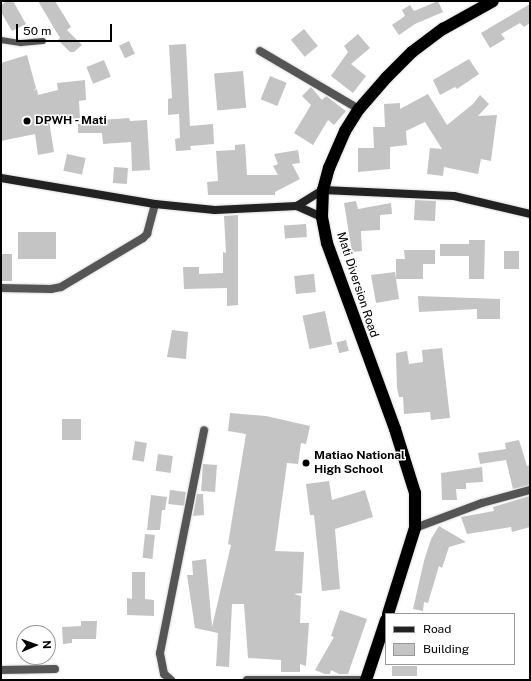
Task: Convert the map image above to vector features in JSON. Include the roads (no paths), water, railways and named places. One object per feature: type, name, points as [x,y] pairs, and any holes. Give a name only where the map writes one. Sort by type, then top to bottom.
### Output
[{"type":"highway","name":"Mati Diversion Road","points":[[388,613],[415,528],[415,492],[409,468],[347,304],[327,243],[322,217],[324,190],[336,151],[359,109],[412,52],[443,29],[493,1]]},
{"type":"highway","points":[[366,680],[385,623]]},
{"type":"street","points":[[260,51],[359,109]]},
{"type":"street","points":[[1,178],[155,204],[215,210],[297,206],[322,217]]},
{"type":"street","points":[[297,206],[324,190],[454,196],[530,214]]},
{"type":"street","points":[[1,288],[51,289],[61,287],[143,238],[147,234],[155,204]]},
{"type":"street","points":[[171,680],[164,674],[160,653],[204,430]]},
{"type":"street","points":[[415,528],[482,503],[530,490]]},
{"type":"street","points":[[1,670],[55,669]]},
{"type":"street","points":[[247,680],[366,680]]},
{"type":"lane","points":[[1,40],[21,43],[43,41]]},
{"type":"place","name":"DPWH - Mati","points":[[27,121]]},
{"type":"place","name":"Matiao National High School","points":[[306,463]]}]
